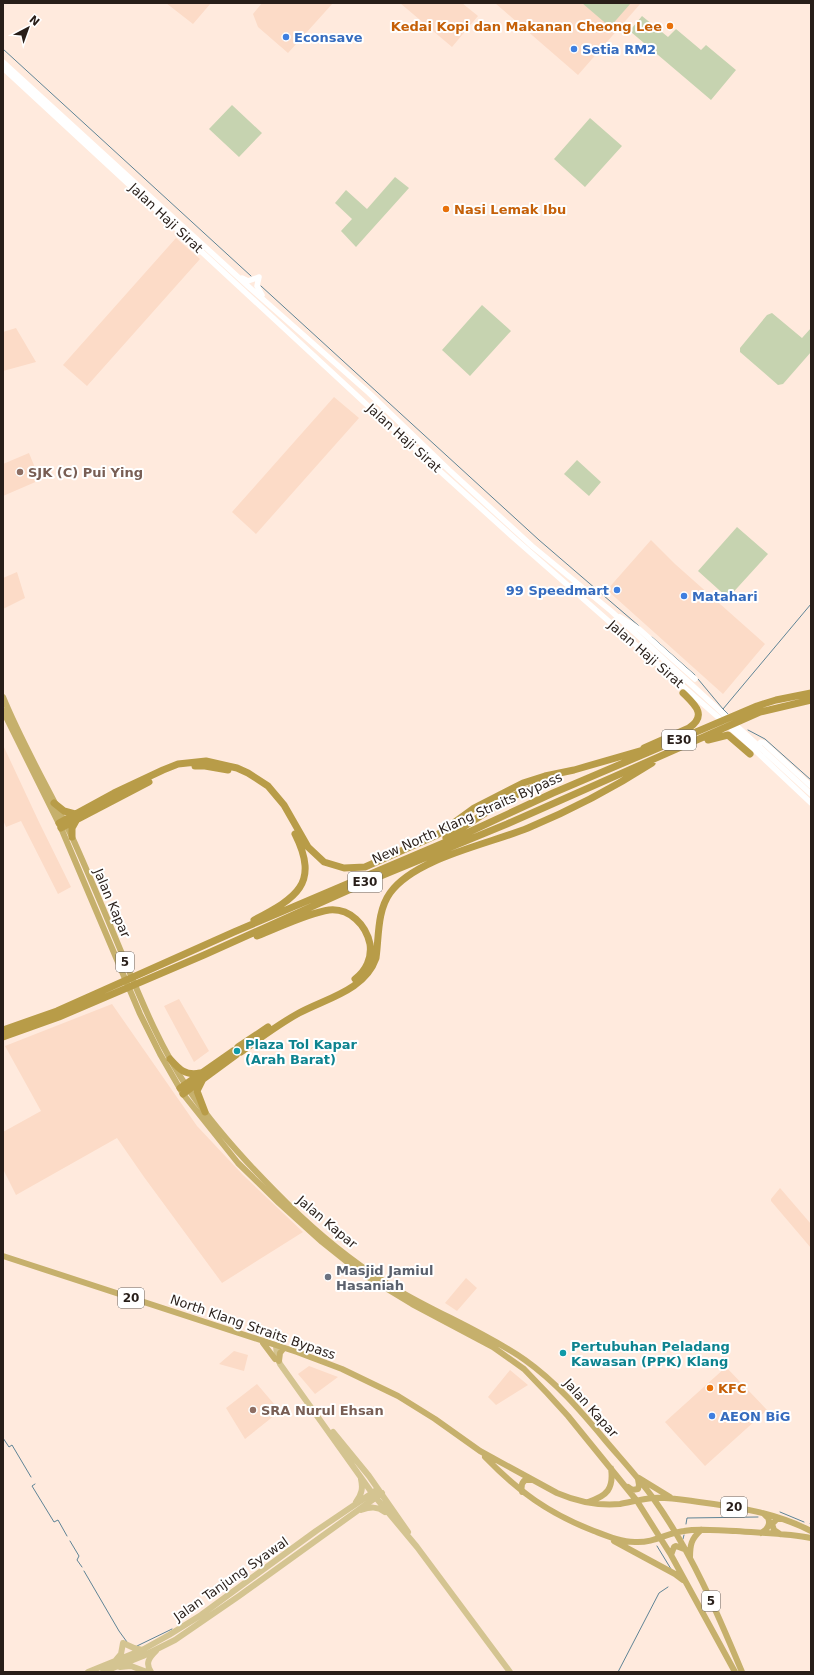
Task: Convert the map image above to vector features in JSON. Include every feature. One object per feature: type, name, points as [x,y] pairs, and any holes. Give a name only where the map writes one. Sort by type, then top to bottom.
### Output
[{"type":"highway","name":"New North Klang Straits Bypass","points":[[168,966],[204,955],[371,880],[514,821],[681,744],[757,706],[811,692]]},
{"type":"highway","points":[[632,753],[690,728],[695,724],[698,719],[696,706],[683,693]]},
{"type":"highway","name":"Jalan Kapar","points":[[3,697],[24,745],[54,803],[140,1014],[160,1054],[238,1163],[309,1230],[352,1266],[412,1304],[470,1333],[524,1369],[565,1413],[637,1501],[671,1555],[736,1672]]},
{"type":"highway","name":"New North Klang Straits Bypass","points":[[3,1037],[9,1031],[59,1017],[168,966],[234,932],[467,833],[553,793],[760,712],[811,700]]},
{"type":"highway","name":"Jalan Kapar","points":[[3,711],[62,824],[72,837],[146,1011],[184,1089],[243,1157],[279,1195],[320,1233],[341,1250],[400,1291],[481,1333],[517,1355],[556,1384],[574,1403],[653,1498],[684,1549],[718,1614],[742,1672]]},
{"type":"highway","points":[[62,824],[114,793],[178,764],[206,760],[219,762],[248,773],[268,786],[284,805],[308,848],[324,862],[334,866],[355,868],[365,867],[437,835],[474,808],[522,784],[545,776],[567,772],[632,753],[728,735],[750,754]]},
{"type":"highway","points":[[237,1051],[299,1013],[354,987],[366,977],[374,965],[376,958],[382,909],[389,894],[399,882],[447,857],[528,828],[561,813],[629,777],[681,744]]},
{"type":"highway","points":[[72,837],[72,828],[76,816],[164,774],[178,769],[205,766],[218,767],[236,772],[257,783],[273,797],[287,818],[303,853],[305,875],[302,884],[290,900],[234,932]]},
{"type":"highway","points":[[436,845],[470,821],[509,798],[567,772]]},
{"type":"highway","points":[[54,803],[64,811],[76,816]]},
{"type":"highway","points":[[184,1089],[293,1012],[310,1002],[348,985],[361,975],[368,963],[371,951],[368,934],[361,923],[347,913],[332,910],[319,912],[204,955]]},
{"type":"highway","points":[[170,1059],[181,1071],[187,1074],[204,1075]]},
{"type":"highway","points":[[204,1075],[197,1091],[204,1112]]},
{"type":"highway","name":"North Klang Straits Bypass","points":[[3,1256],[275,1345],[342,1369],[398,1396],[480,1451],[532,1480],[557,1493],[584,1503],[601,1504],[653,1498],[675,1499],[759,1512],[782,1519],[811,1531]]},
{"type":"highway","points":[[262,1341],[277,1360]]},
{"type":"highway","points":[[277,1360],[284,1348]]},
{"type":"highway","name":"North Klang Straits Bypass","points":[[480,1451],[522,1492],[557,1514],[607,1536],[633,1542],[644,1542],[675,1533],[700,1530],[760,1533],[811,1538]]},
{"type":"highway","points":[[584,1503],[601,1496],[609,1489],[612,1480],[611,1468]]},
{"type":"highway","points":[[622,1482],[632,1490],[635,1490],[639,1485],[637,1478]]},
{"type":"highway","points":[[637,1478],[661,1493],[675,1499]]},
{"type":"highway","points":[[522,1492],[522,1482],[525,1480],[532,1480]]},
{"type":"highway","points":[[759,1512],[766,1515],[769,1521],[767,1528],[760,1533]]},
{"type":"highway","points":[[782,1519],[777,1519],[772,1524],[774,1530],[782,1535]]},
{"type":"highway","points":[[690,1561],[690,1543],[700,1530]]},
{"type":"highway","points":[[607,1536],[675,1574],[685,1582]]},
{"type":"highway","points":[[671,1555],[674,1547],[684,1549]]},
{"type":"main road","name":"Jalan Haji Sirat","points":[[3,62],[381,404],[449,470],[532,546],[611,611],[811,794]]},
{"type":"main road","name":"Jalan Haji Sirat","points":[[3,68],[380,417],[743,739],[811,803]]},
{"type":"main road","points":[[218,258],[244,279],[251,280],[258,277],[258,291],[278,312]]},
{"type":"main road","points":[[328,369],[341,379],[347,379],[347,376],[334,361]]},
{"type":"main road","points":[[380,417],[366,401],[365,395],[370,396],[381,404]]},
{"type":"main road","points":[[611,611],[639,629],[695,679]]},
{"type":"main road","points":[[750,754],[760,743],[764,743],[811,786]]},
{"type":"main road","points":[[275,1345],[277,1360],[284,1370],[374,1495],[393,1520],[417,1547]]},
{"type":"main road","points":[[307,1402],[356,1459],[380,1491],[417,1547],[510,1672]]},
{"type":"main road","points":[[352,1511],[363,1487],[360,1475]]},
{"type":"main road","name":"Jalan Tanjung Syawal","points":[[88,1672],[114,1664],[175,1640],[199,1625],[380,1491]]},
{"type":"main road","points":[[352,1511],[372,1507],[380,1508],[393,1520]]},
{"type":"main road","name":"Jalan Tanjung Syawal","points":[[103,1672],[114,1664],[169,1636],[201,1615],[316,1531],[352,1511]]},
{"type":"main road","points":[[142,1650],[123,1644],[121,1654],[114,1664],[131,1666],[148,1672]]},
{"type":"main road","points":[[151,1672],[148,1666],[148,1661],[160,1647]]},
{"type":"shaded area","points":[[166,3],[211,3],[193,24]]},
{"type":"shaded area","name":"Econsave","points":[[262,3],[333,3],[288,53],[258,27],[253,14]]},
{"type":"shaded area","points":[[400,3],[462,3],[478,16],[452,47]]},
{"type":"shaded area","points":[[495,3],[641,3],[578,75]]},
{"type":"shaded area","points":[[176,238],[200,259],[87,386],[63,365]]},
{"type":"shaded area","points":[[16,328],[36,362],[3,371],[3,332]]},
{"type":"shaded area","points":[[334,397],[359,418],[256,534],[232,512]]},
{"type":"shaded area","name":"SJK (C) Pui Ying","points":[[29,453],[40,480],[3,496],[3,464]]},
{"type":"shaded area","points":[[651,540],[675,564],[765,644],[723,694],[607,590]]},
{"type":"shaded area","points":[[17,572],[25,598],[3,609],[3,578]]},
{"type":"shaded area","points":[[3,745],[71,887],[58,894],[21,821],[6,827],[3,820]]},
{"type":"shaded area","points":[[179,999],[209,1051],[194,1062],[164,1006]]},
{"type":"shaded area","points":[[112,1004],[197,1126],[243,1175],[303,1232],[222,1283],[117,1138],[16,1195],[3,1169],[3,1132],[41,1111],[5,1046]]},
{"type":"shaded area","points":[[780,1188],[811,1224],[811,1248],[771,1201]]},
{"type":"shaded area","points":[[466,1278],[477,1288],[457,1311],[445,1303]]},
{"type":"shaded area","points":[[234,1351],[248,1355],[244,1371],[219,1364]]},
{"type":"shaded area","points":[[309,1366],[338,1377],[315,1394],[298,1374]]},
{"type":"shaded area","name":"AEON BiG","points":[[726,1367],[767,1410],[705,1466],[665,1422]]},
{"type":"shaded area","points":[[510,1370],[528,1385],[496,1405],[488,1397]]},
{"type":"shaded area","name":"SRA Nurul Ehsan","points":[[257,1384],[280,1411],[245,1439],[226,1408]]},
{"type":"green space","points":[[582,3],[631,3],[610,27]]},
{"type":"green space","points":[[642,16],[668,37],[676,29],[701,50],[706,45],[736,70],[711,100],[631,32],[632,28]]},
{"type":"green space","points":[[232,105],[262,133],[239,157],[209,129]]},
{"type":"green space","points":[[590,118],[622,146],[585,187],[554,159]]},
{"type":"green space","points":[[395,177],[409,188],[356,247],[341,231],[352,219],[335,203],[346,190],[367,209]]},
{"type":"green space","points":[[482,305],[511,331],[470,376],[442,350]]},
{"type":"green space","points":[[772,313],[802,338],[811,328],[811,352],[783,384],[778,385],[740,352],[740,348],[767,315]]},
{"type":"green space","points":[[577,460],[601,482],[589,496],[564,474]]},
{"type":"green space","points":[[737,527],[768,554],[728,598],[698,571]]},
{"type":"waterway","points":[[3,49],[251,276]]},
{"type":"waterway","points":[[261,286],[539,540],[639,626]]},
{"type":"waterway","points":[[698,679],[723,709],[811,604]]},
{"type":"waterway","points":[[652,637],[695,675]]},
{"type":"waterway","points":[[723,709],[728,714]]},
{"type":"waterway","points":[[748,730],[765,739],[811,780]]},
{"type":"waterway","points":[[3,1438],[9,1447],[12,1445],[31,1477]]},
{"type":"waterway","points":[[35,1484],[32,1486],[54,1522],[58,1520],[67,1536]]},
{"type":"waterway","points":[[780,1512],[804,1522]]},
{"type":"waterway","points":[[686,1524],[687,1518],[758,1517]]},
{"type":"waterway","points":[[683,1539],[684,1535]]},
{"type":"waterway","points":[[70,1541],[79,1556],[77,1560],[82,1567]]},
{"type":"waterway","points":[[657,1546],[671,1569]]},
{"type":"waterway","points":[[84,1571],[127,1642]]},
{"type":"waterway","points":[[618,1672],[659,1593],[668,1587]]},
{"type":"waterway","points":[[137,1646],[172,1629]]},
{"type":"place","name":"Kedai Kopi dan Makanan Cheong Lee","points":[[670,26]]},
{"type":"place","name":"Econsave","points":[[286,37]]},
{"type":"place","name":"Setia RM2","points":[[574,49]]},
{"type":"place","name":"Nasi Lemak Ibu","points":[[446,209]]},
{"type":"place","name":"SJK (C) Pui Ying","points":[[20,472]]},
{"type":"place","name":"99 Speedmart","points":[[617,590]]},
{"type":"place","name":"Matahari","points":[[684,596]]},
{"type":"place","name":"Plaza Tol Kapar (Arah Barat)","points":[[237,1051]]},
{"type":"place","name":"Masjid Jamiul Hasaniah","points":[[328,1277]]},
{"type":"place","name":"Pertubuhan Peladang Kawasan (PPK) Klang","points":[[563,1353]]},
{"type":"place","name":"KFC","points":[[710,1388]]},
{"type":"place","name":"SRA Nurul Ehsan","points":[[253,1410]]},
{"type":"place","name":"AEON BiG","points":[[712,1416]]}]
